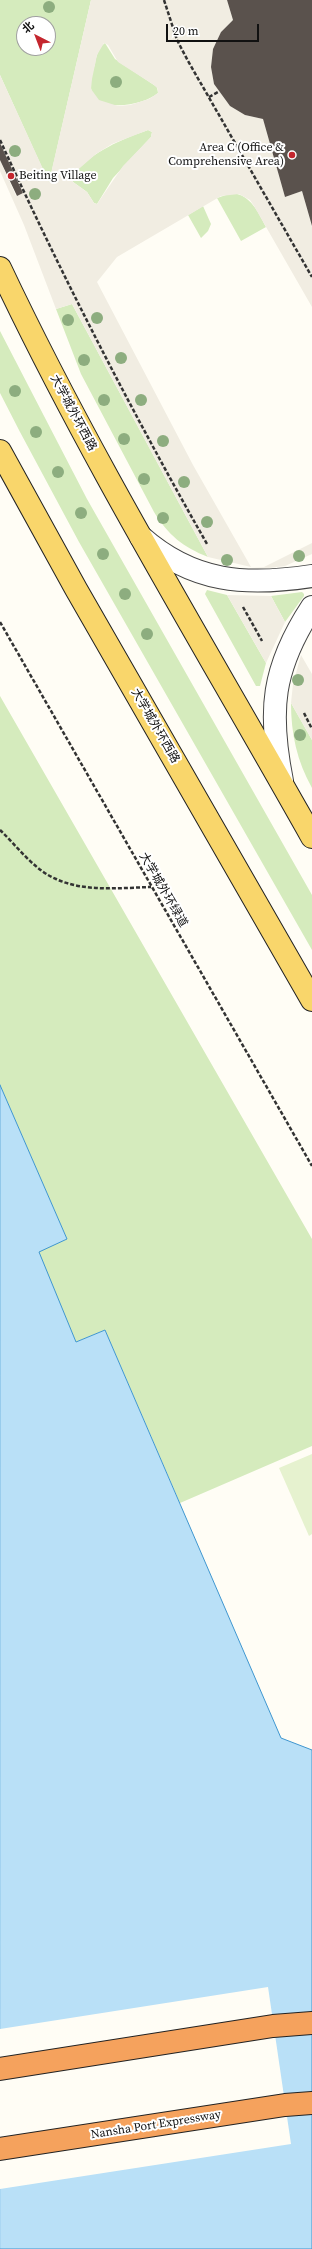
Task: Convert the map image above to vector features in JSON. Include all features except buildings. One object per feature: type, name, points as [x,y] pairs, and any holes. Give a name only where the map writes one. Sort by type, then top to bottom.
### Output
[{"type":"highway","points":[[0,2069],[273,2026],[312,2023]]},
{"type":"highway","name":"Nansha Port Expressway","points":[[0,2149],[285,2104],[312,2103]]},
{"type":"main road","name":"大学城外环西路","points":[[0,268],[49,368],[140,537],[312,837]]},
{"type":"main road","name":"大学城外环西路","points":[[0,451],[76,589],[312,1000]]},
{"type":"street","points":[[140,537],[158,552],[174,562],[192,570],[217,578],[254,582],[312,576]]},
{"type":"street","points":[[282,784],[274,733],[277,682],[290,644],[312,607]]},
{"type":"path","points":[[164,0],[177,40],[312,277]]},
{"type":"path","points":[[209,97],[218,92]]},
{"type":"path","points":[[0,140],[76,302],[121,388],[208,546]]},
{"type":"path","points":[[240,602],[266,647]]},
{"type":"path","name":"大学城外环绿道","points":[[0,622],[312,1166]]},
{"type":"path","points":[[0,830],[37,866],[55,879],[72,884],[99,887],[151,886]]},
{"type":"green space","points":[[0,0],[91,0],[49,183],[0,75]]},
{"type":"green space","points":[[105,43],[115,59],[157,87],[158,93],[143,101],[121,105],[111,105],[101,102],[94,96],[91,88],[92,76],[98,52]]},
{"type":"green space","points":[[148,130],[152,132],[151,137],[113,178],[97,204],[94,203],[87,192],[73,182],[71,177],[73,174],[90,159],[118,142]]},
{"type":"green space","points":[[232,193],[239,194],[253,205],[266,227],[241,241],[217,198]]},
{"type":"green space","points":[[203,206],[211,224],[208,231],[201,238],[188,215]]},
{"type":"green space","points":[[72,304],[208,557],[191,549],[171,534],[154,512],[81,374],[56,309]]},
{"type":"green space","points":[[0,331],[87,499],[312,895],[312,950],[79,542],[0,393]]},
{"type":"green space","points":[[207,590],[227,595],[266,663],[260,686],[256,686],[205,594]]},
{"type":"green space","points":[[302,592],[304,596],[285,622],[271,596]]},
{"type":"green space","points":[[0,696],[312,1239],[312,1446],[180,1503],[105,1330],[76,1342],[38,1251],[67,1239],[0,1085]]},
{"type":"green space","points":[[291,703],[312,740],[312,788],[302,768],[296,747],[292,726]]},
{"type":"green space","points":[[312,1454],[312,1534],[309,1536],[279,1468]]},
{"type":"shaded area","points":[[91,0],[227,0],[233,20],[221,32],[213,49],[211,67],[214,84],[230,106],[245,115],[263,119],[285,197],[302,191],[312,227],[312,307],[254,206],[250,200],[239,194],[221,196],[117,257],[97,282],[193,465],[251,567],[208,557],[72,304],[56,309],[24,225],[0,171],[0,160],[16,196],[23,193],[0,143],[0,75],[49,182]],"holes":[[[104,43],[108,45],[118,62],[154,85],[158,89],[158,93],[149,99],[130,105],[118,106],[99,100],[91,89],[97,55]],[[148,130],[152,132],[151,137],[123,166],[97,204],[94,203],[87,192],[73,182],[71,177],[73,174],[96,154],[112,144]]]},
{"type":"shaded area","points":[[312,543],[312,554],[285,566],[269,568],[251,567],[264,567]]},
{"type":"shaded area","points":[[227,595],[271,596],[285,622],[266,663]]},
{"type":"shaded area","points":[[301,655],[312,674],[312,740],[291,703],[293,684]]},
{"type":"water","points":[[0,1085],[67,1239],[39,1252],[76,1342],[105,1330],[281,1738],[312,1750],[312,2249],[0,2249]]},
{"type":"pier","points":[[268,1987],[291,2144],[0,2189],[0,2029]]},
{"type":"place","name":"Area C (Office & Comprehensive Area)","points":[[292,155]]},
{"type":"place","name":"Beiting Village","points":[[11,176]]}]
